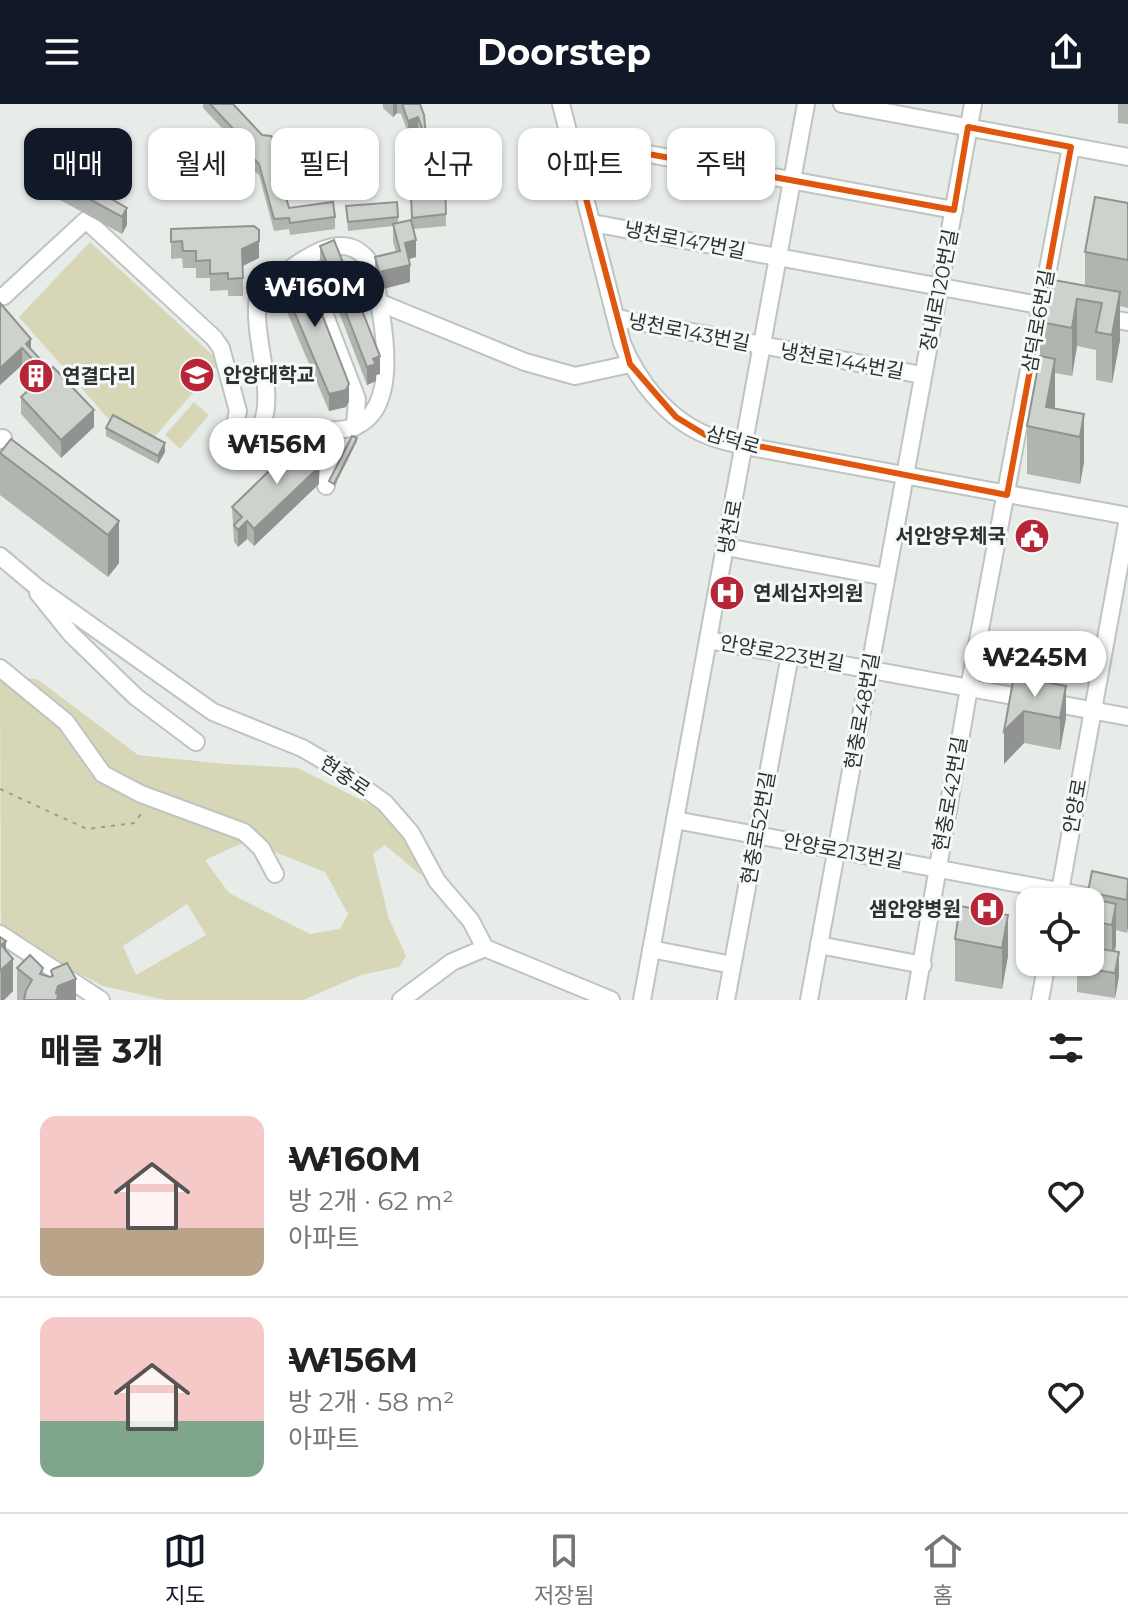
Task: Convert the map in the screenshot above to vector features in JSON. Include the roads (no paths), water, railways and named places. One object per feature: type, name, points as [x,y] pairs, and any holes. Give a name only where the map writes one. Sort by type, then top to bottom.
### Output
[{"type":"street","name":"삼덕로","points":[[561,104],[567,128]]},
{"type":"street","name":"냉천로","points":[[642,1000],[806,104]]},
{"type":"street","points":[[842,104],[1128,157]]},
{"type":"street","name":"장내로120번길","points":[[903,477],[973,104]]},
{"type":"street","name":"삼덕로6번길","points":[[1007,495],[1071,147]]},
{"type":"street","points":[[651,155],[954,210]]},
{"type":"street","name":"삼덕로","points":[[586,200],[630,364],[676,417],[707,436],[903,477],[1128,517]]},
{"type":"street","points":[[0,297],[86,220],[214,338],[221,348],[238,411],[230,448],[239,450],[252,443],[260,433],[265,417],[256,304],[259,293],[325,247],[344,244],[358,250],[372,266],[387,360],[386,379],[372,410],[351,430],[335,430],[326,486]]},
{"type":"street","name":"냉천로147번길","points":[[592,223],[1128,322]]},
{"type":"street","points":[[304,261],[357,399],[355,427]]},
{"type":"street","points":[[378,302],[525,362],[575,376],[630,364]]},
{"type":"street","name":"냉천로143번길","points":[[617,318],[762,346]]},
{"type":"street","name":"냉천로144번길","points":[[762,346],[922,375]]},
{"type":"street","name":"현충로48번길","points":[[809,1000],[903,477]]},
{"type":"street","name":"현충로42번길","points":[[915,1000],[969,688],[1007,495]]},
{"type":"street","name":"안양로","points":[[1060,888],[1128,517]]},
{"type":"street","points":[[726,547],[886,577]]},
{"type":"street","name":"현충로","points":[[0,556],[38,588],[213,712],[302,748],[385,803],[411,833],[437,881],[471,921],[485,948]]},
{"type":"street","name":"현충로","points":[[38,588],[38,595],[136,697],[196,742]]},
{"type":"street","name":"안양로223번길","points":[[708,640],[1092,710]]},
{"type":"street","name":"현충로52번길","points":[[726,1000],[790,655]]},
{"type":"street","points":[[0,668],[66,722],[103,774],[153,798],[244,832],[261,848],[275,874]]},
{"type":"street","points":[[1092,710],[1128,717]]},
{"type":"street","name":"안양로213번길","points":[[675,820],[938,867],[1026,888]]},
{"type":"street","name":"안양로213번길","points":[[1104,901],[1128,904]]},
{"type":"street","points":[[0,934],[101,1000]]},
{"type":"street","points":[[819,945],[923,965]]},
{"type":"street","points":[[401,1000],[452,962],[485,948],[611,1000]]},
{"type":"street","points":[[651,949],[732,965]]},
{"type":"street","points":[[1040,1000],[1044,976]]},
{"type":"place","name":"안양대학교","points":[[197,375]]},
{"type":"place","name":"연결다리","points":[[36,376]]},
{"type":"place","name":"서안양우체국","points":[[1032,536]]},
{"type":"place","name":"연세십자의원","points":[[727,593]]},
{"type":"place","name":"샘안양병원","points":[[987,909]]}]
